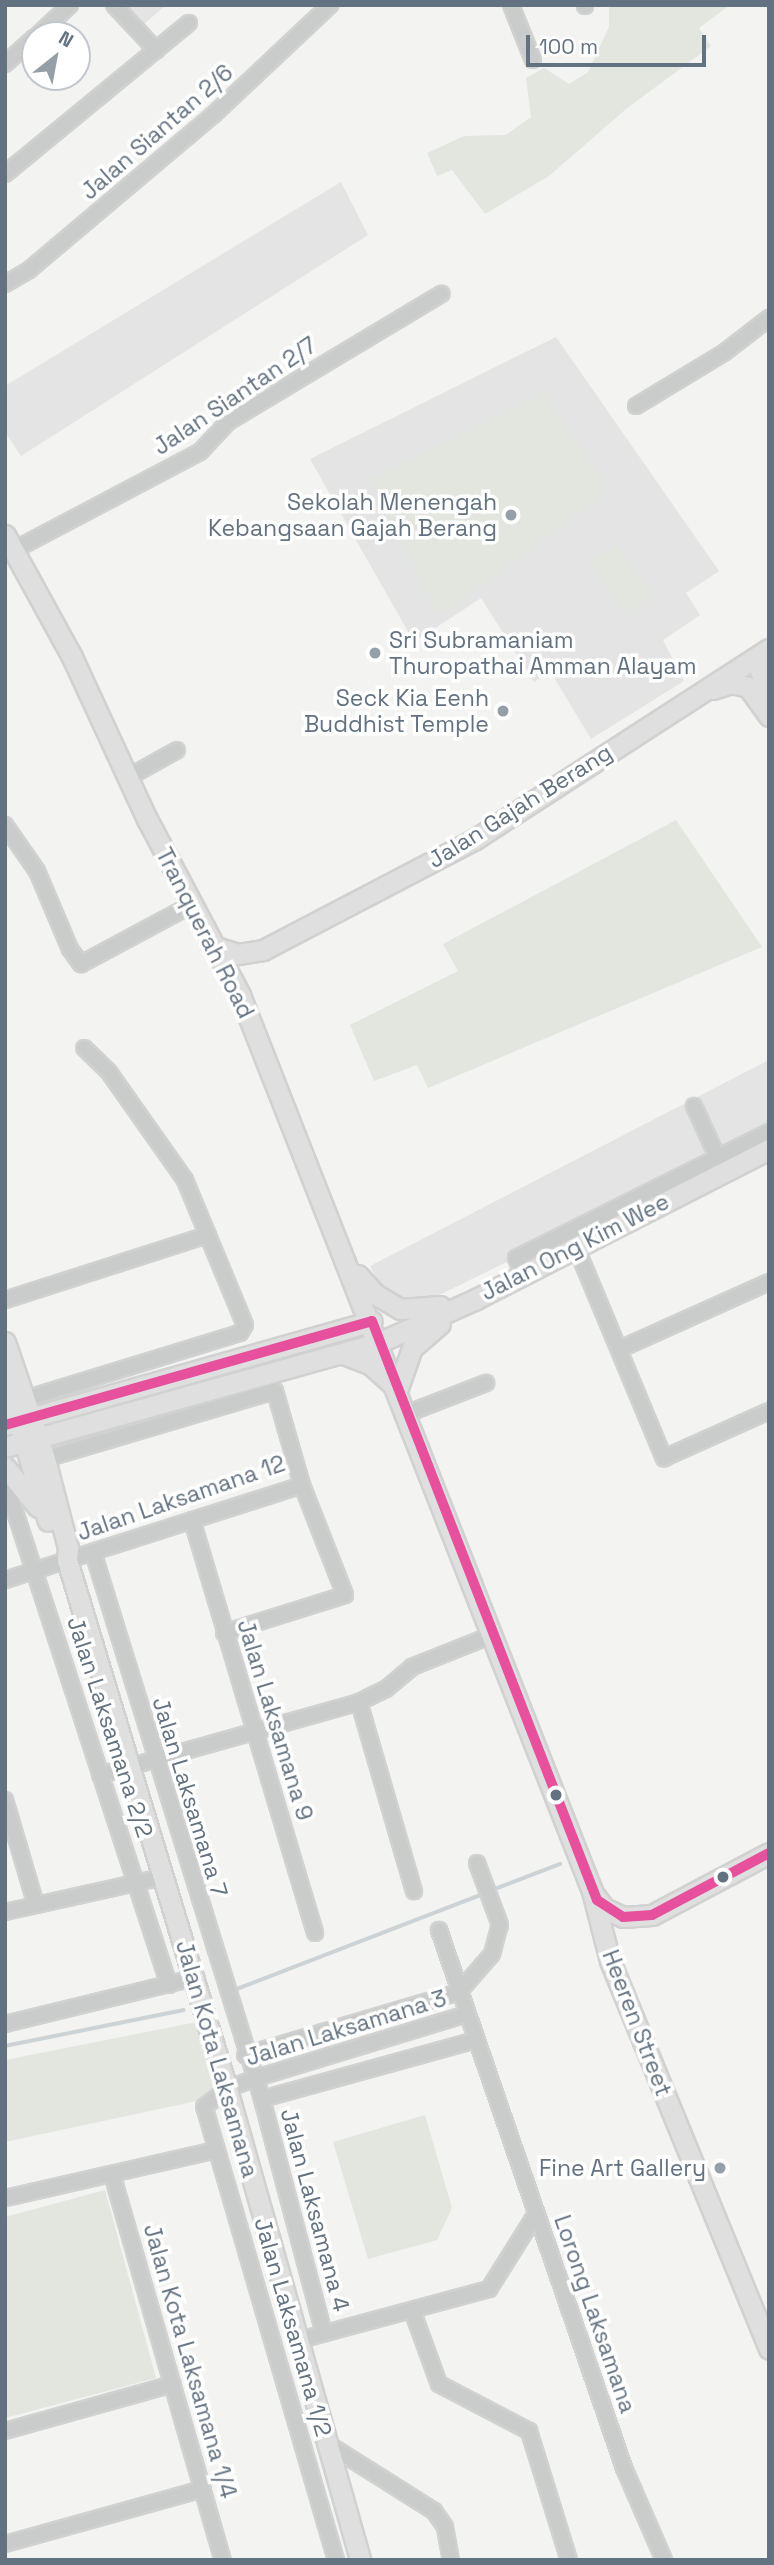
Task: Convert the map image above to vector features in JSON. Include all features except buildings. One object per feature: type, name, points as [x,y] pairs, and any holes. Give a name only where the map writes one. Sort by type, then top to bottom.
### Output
[{"type":"main road","name":"Tranquerah Road","points":[[9,542],[72,656],[127,778],[240,995],[380,1342]]},
{"type":"main road","name":"Jalan Gajah Berang","points":[[216,947],[238,954],[263,950],[475,839],[769,649]]},
{"type":"main road","points":[[769,656],[760,670],[769,698]]},
{"type":"main road","points":[[687,702],[722,685],[738,683],[748,687],[769,716]]},
{"type":"main road","name":"Jalan Gajah Berang","points":[[240,995],[242,974],[263,950]]},
{"type":"main road","name":"Jalan Ong Kim Wee","points":[[5,1447],[380,1342],[524,1274],[721,1165],[769,1149]]},
{"type":"main road","points":[[350,1265],[375,1294],[400,1309],[422,1310],[475,1299]]},
{"type":"main road","points":[[335,1332],[354,1306],[350,1265]]},
{"type":"main road","points":[[397,1391],[405,1361],[419,1339],[475,1299]]},
{"type":"main road","points":[[20,1415],[372,1321]]},
{"type":"main road","points":[[5,1342],[20,1415]]},
{"type":"main road","name":"Heeren Street","points":[[380,1342],[592,1891],[609,1956],[764,2322],[769,2349]]},
{"type":"main road","points":[[343,1354],[371,1364],[397,1391]]},
{"type":"main road","points":[[5,1378],[20,1415]]},
{"type":"main road","name":"Jalan Kota Laksamana","points":[[20,1415],[45,1459],[68,1548],[67,1560]]},
{"type":"main road","name":"Jalan Kota Laksamana","points":[[32,1439],[49,1522],[67,1560],[227,2089],[360,2560]]},
{"type":"main road","points":[[6,1477],[49,1522]]},
{"type":"main road","points":[[609,1956],[620,1935],[769,1853]]},
{"type":"main road","points":[[592,1891],[604,1908],[623,1917],[652,1915]]},
{"type":"street","points":[[52,21],[70,5]]},
{"type":"street","points":[[114,5],[156,50]]},
{"type":"street","name":"Jalan Siantan 2/6","points":[[5,284],[29,270],[213,115],[330,5]]},
{"type":"street","points":[[511,5],[533,60]]},
{"type":"street","points":[[5,174],[189,23]]},
{"type":"street","points":[[5,64],[21,50]]},
{"type":"street","name":"Jalan Siantan 2/7","points":[[9,542],[200,452],[228,422],[441,294]]},
{"type":"street","points":[[636,406],[724,352],[769,318]]},
{"type":"street","points":[[127,778],[177,750]]},
{"type":"street","points":[[5,825],[37,871],[70,949],[81,964],[193,904]]},
{"type":"street","points":[[20,1415],[240,1333],[245,1325],[185,1180],[108,1071],[84,1048]]},
{"type":"street","points":[[694,1106],[721,1165]]},
{"type":"street","points":[[524,1274],[516,1258],[721,1165],[769,1132]]},
{"type":"street","points":[[5,1300],[208,1235]]},
{"type":"street","points":[[576,1247],[664,1458],[769,1411]]},
{"type":"street","points":[[620,1349],[769,1282]]},
{"type":"street","points":[[406,1414],[486,1383]]},
{"type":"street","name":"Jalan Laksamana 12","points":[[5,1580],[302,1485],[275,1391],[45,1459]]},
{"type":"street","name":"Jalan Laksamana 2/2","points":[[6,1477],[169,1985]]},
{"type":"street","points":[[224,1633],[345,1595],[302,1485]]},
{"type":"street","name":"Jalan Laksamana 9","points":[[192,1520],[315,1933]]},
{"type":"street","name":"Jalan Laksamana 7","points":[[93,1552],[253,2079]]},
{"type":"street","points":[[100,1775],[359,1702],[386,1689],[412,1667],[492,1635]]},
{"type":"street","points":[[359,1702],[414,1891]]},
{"type":"street","points":[[5,1800],[36,1905]]},
{"type":"street","points":[[245,2055],[459,1992],[492,1954],[500,1925],[477,1863]]},
{"type":"street","points":[[5,1912],[163,1877]]},
{"type":"street","name":"Lorong Laksamana","points":[[439,1930],[624,2468],[664,2560]]},
{"type":"street","points":[[5,2024],[193,1978]]},
{"type":"street","name":"Jalan Laksamana 3","points":[[204,2107],[227,2089],[253,2079],[467,2014]]},
{"type":"street","points":[[262,2099],[476,2040]]},
{"type":"street","name":"Jalan Laksamana 4","points":[[253,2079],[262,2099],[324,2333]]},
{"type":"street","name":"Jalan Laksamana 1/2","points":[[204,2107],[336,2560]]},
{"type":"street","points":[[5,2198],[217,2150]]},
{"type":"street","name":"Jalan Kota Laksamana 1/4","points":[[112,2174],[223,2560]]},
{"type":"street","points":[[296,2341],[489,2290],[536,2214]]},
{"type":"street","points":[[412,2310],[439,2384],[529,2431],[569,2560]]},
{"type":"street","points":[[5,2431],[173,2384]]},
{"type":"street","points":[[326,2443],[434,2511],[445,2527],[451,2560]]},
{"type":"street","points":[[5,2544],[203,2489]]},
{"type":"shaded area","points":[[125,5],[166,5],[143,25]]},
{"type":"shaded area","points":[[609,5],[730,5],[699,28],[711,46],[626,109],[549,176],[485,214],[452,170],[437,176],[427,153],[464,136],[506,135],[531,117],[526,78],[544,68],[569,84],[588,72],[609,27]]},
{"type":"shaded area","points":[[341,182],[368,235],[21,456],[5,432],[5,386]]},
{"type":"shaded area","name":"Sekolah Menengah Kebangsaan Gajah Berang","points":[[556,337],[719,571],[686,593],[700,615],[663,640],[684,681],[591,739],[550,671],[534,682],[481,598],[414,642],[310,459]]},
{"type":"shaded area","points":[[544,394],[609,490],[451,608],[437,613],[371,479]]},
{"type":"shaded area","points":[[616,544],[653,595],[627,613],[591,563]]},
{"type":"shaded area","points":[[676,820],[762,947],[428,1088],[417,1065],[374,1081],[350,1025],[458,971],[443,944]]},
{"type":"shaded area","points":[[769,1060],[769,1133],[417,1306],[387,1298],[370,1266]]},
{"type":"shaded area","points":[[197,2022],[220,2096],[5,2142],[5,2060]]},
{"type":"shaded area","points":[[425,2115],[452,2208],[437,2240],[368,2259],[333,2142]]},
{"type":"shaded area","points":[[105,2190],[156,2378],[5,2418],[5,2217]]},
{"type":"waterway","points":[[490,1891],[560,1864]]},
{"type":"waterway","points":[[232,1991],[483,1894]]},
{"type":"waterway","points":[[5,2046],[183,2010]]},
{"type":"transit line","points":[[5,1425],[372,1321],[597,1900],[623,1917],[652,1915],[769,1853]]},
{"type":"place","name":"Sekolah Menengah Kebangsaan Gajah Berang","points":[[511,515]]},
{"type":"place","name":"Sri Subramaniam Thuropathai Amman Alayam","points":[[375,653]]},
{"type":"place","name":"Seck Kia Eenh Buddhist Temple","points":[[503,711]]},
{"type":"place","name":"Fine Art Gallery","points":[[720,2168]]}]
